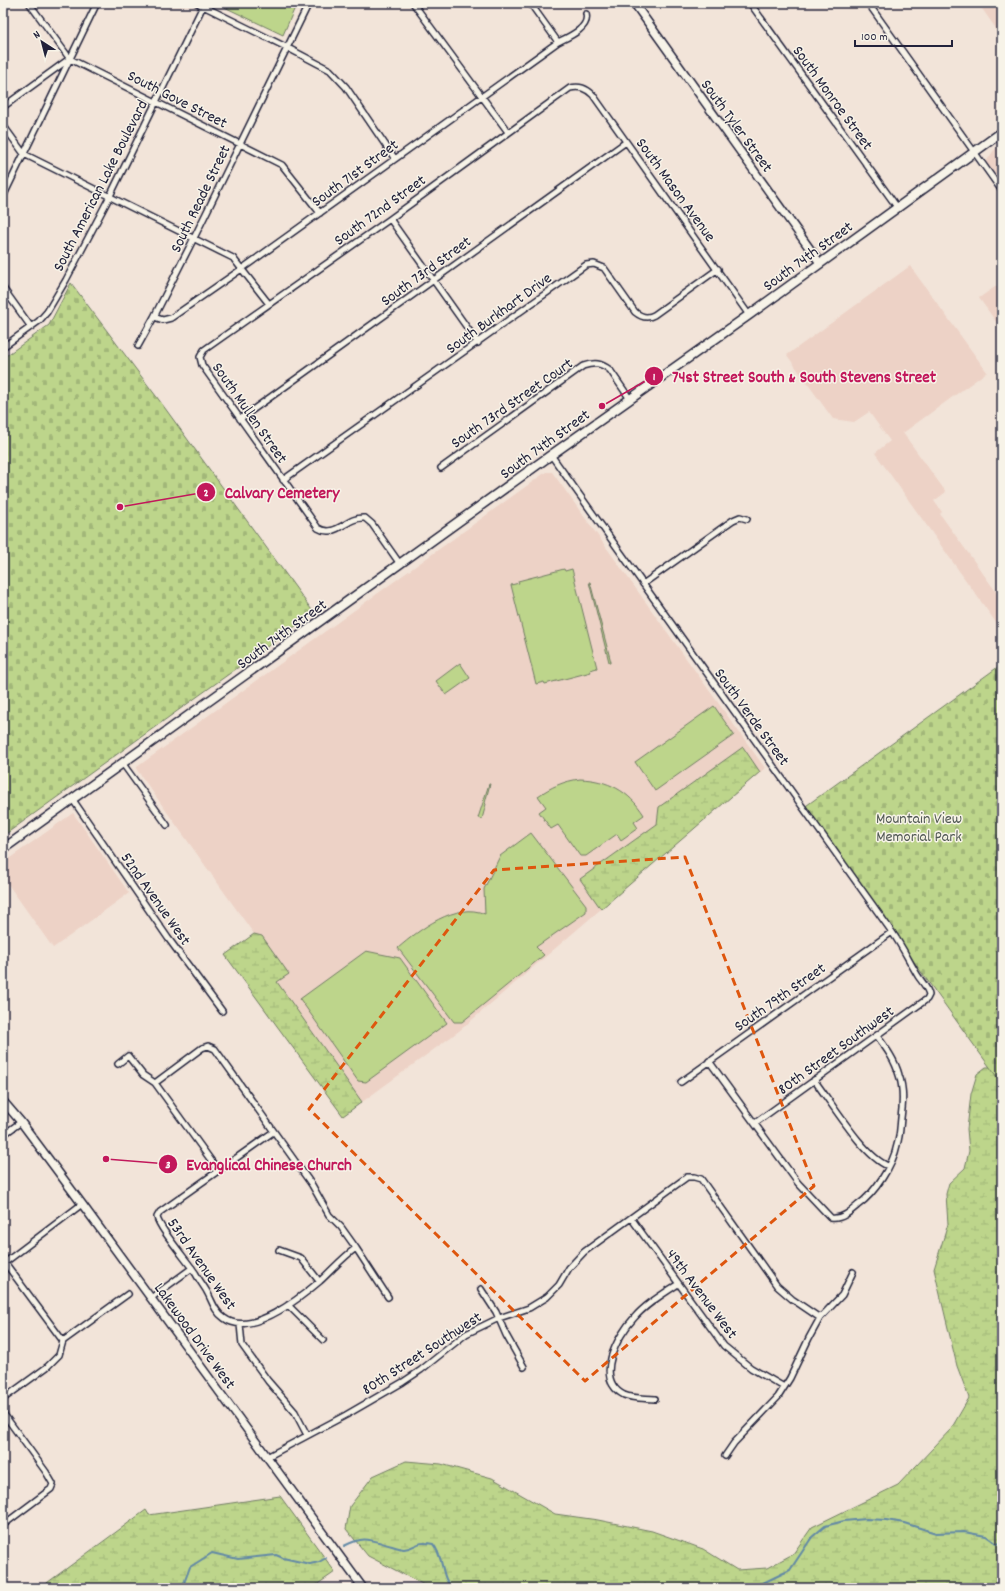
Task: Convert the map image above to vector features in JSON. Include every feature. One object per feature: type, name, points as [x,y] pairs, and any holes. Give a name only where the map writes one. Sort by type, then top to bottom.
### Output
[{"type":"main road","name":"South Tyler Street","points":[[634,3],[820,262]]},
{"type":"main road","name":"South 74th Street","points":[[3,849],[103,779],[551,455],[749,315],[820,262],[1002,132]]},
{"type":"main road","name":"Lakewood Drive West","points":[[3,1101],[21,1122],[82,1204],[363,1588]]},
{"type":"street","name":"South Gove Street","points":[[29,3],[70,59],[282,165],[320,213]]},
{"type":"street","points":[[3,197],[97,3]]},
{"type":"street","points":[[197,3],[327,68],[338,78],[395,159]]},
{"type":"street","name":"South Reade Street","points":[[154,317],[309,3]]},
{"type":"street","points":[[413,3],[508,132]]},
{"type":"street","points":[[530,3],[558,42]]},
{"type":"street","name":"South Monroe Street","points":[[750,3],[897,207]]},
{"type":"street","points":[[868,3],[1002,191]]},
{"type":"street","name":"South American Lake Boulevard","points":[[3,347],[48,312],[110,196],[203,6]]},
{"type":"street","name":"South 71st Street","points":[[154,317],[163,320],[171,318],[243,268],[558,42],[581,28],[586,20],[586,14]]},
{"type":"street","points":[[3,107],[70,59]]},
{"type":"street","name":"South 72nd Street","points":[[200,357],[201,353],[211,344],[390,218],[570,88],[577,86]]},
{"type":"street","name":"South Mason Avenue","points":[[577,86],[585,88],[593,95],[749,315]]},
{"type":"street","points":[[3,125],[24,154],[233,258],[243,268],[269,304]]},
{"type":"street","name":"South 73rd Street","points":[[240,419],[626,142]]},
{"type":"street","points":[[390,218],[478,343]]},
{"type":"street","name":"South Burkhart Drive","points":[[283,480],[586,265],[594,264],[604,268],[635,312],[642,317],[647,318],[654,316],[718,270]]},
{"type":"street","points":[[3,288],[31,326]]},
{"type":"street","points":[[138,346],[154,317]]},
{"type":"street","name":"South Mullen Street","points":[[200,357],[202,365],[318,528],[330,532],[355,518],[365,518],[372,524],[400,564]]},
{"type":"street","name":"South 73rd Street Court","points":[[441,468],[578,369],[591,363],[598,363],[610,370],[630,399]]},
{"type":"street","name":"South Verde Street","points":[[551,455],[892,932],[928,990],[929,995]]},
{"type":"street","points":[[643,584],[733,520],[740,517],[747,519]]},
{"type":"street","points":[[122,764],[167,825]]},
{"type":"street","name":"52nd Avenue West","points":[[73,800],[164,932],[222,1011]]},
{"type":"street","name":"South 79th Street","points":[[681,1082],[892,932]]},
{"type":"street","name":"80th Street Southwest","points":[[755,1123],[877,1036],[929,995]]},
{"type":"street","points":[[709,1061],[806,1193],[833,1218],[841,1217],[867,1198],[878,1184],[898,1145],[903,1096],[899,1075],[894,1063],[877,1036]]},
{"type":"street","points":[[155,1083],[197,1051],[206,1046],[215,1048],[312,1186],[329,1215],[341,1227],[356,1248],[388,1297]]},
{"type":"street","points":[[118,1064],[128,1056],[143,1075],[155,1083],[218,1170],[274,1132]]},
{"type":"street","points":[[814,1080],[865,1148],[875,1158],[888,1166]]},
{"type":"street","points":[[3,1135],[21,1122]]},
{"type":"street","name":"53rd Avenue West","points":[[218,1170],[160,1212],[157,1218],[192,1268],[219,1314],[227,1321],[240,1324],[242,1345],[268,1381],[295,1412],[307,1435]]},
{"type":"street","name":"80th Street Southwest","points":[[267,1457],[346,1415],[398,1385],[466,1334],[499,1318],[530,1308],[547,1297],[559,1285],[569,1268],[584,1252],[684,1179],[694,1177],[701,1179],[777,1286],[792,1299],[820,1318]]},
{"type":"street","points":[[63,1341],[4,1262],[82,1204]]},
{"type":"street","name":"49th Avenue West","points":[[631,1218],[724,1346],[751,1368],[784,1387]]},
{"type":"street","points":[[240,1324],[256,1322],[288,1305],[319,1281],[356,1248]]},
{"type":"street","points":[[279,1250],[301,1258],[319,1281]]},
{"type":"street","points":[[151,1298],[192,1268]]},
{"type":"street","points":[[725,1456],[734,1442],[770,1406],[784,1387],[820,1318],[842,1295],[853,1272]]},
{"type":"street","points":[[655,1399],[631,1397],[620,1392],[610,1377],[610,1361],[619,1340],[634,1317],[678,1284]]},
{"type":"street","points":[[481,1289],[499,1318],[516,1354],[524,1367]]},
{"type":"street","points":[[3,1399],[47,1367],[59,1355],[63,1341],[128,1294]]},
{"type":"street","points":[[288,1305],[323,1340]]},
{"type":"street","points":[[3,1413],[52,1481],[51,1489],[3,1525]]},
{"type":"highlighted area","points":[[685,857],[814,1186],[585,1381],[309,1109],[494,870]]},
{"type":"shaded area","points":[[978,3],[1002,3],[1002,37]]},
{"type":"shaded area","points":[[1002,144],[1002,183],[986,162],[994,150]]},
{"type":"shaded area","points":[[910,266],[987,372],[903,433],[946,492],[934,501],[942,512],[940,514],[1002,600],[1002,631],[875,453],[890,441],[869,412],[854,422],[833,419],[787,355]]},
{"type":"shaded area","points":[[1002,282],[1002,330],[979,298]]},
{"type":"shaded area","points":[[546,472],[552,472],[765,768],[459,1031],[343,1116],[225,955],[254,934],[137,770],[137,767]]},
{"type":"shaded area","points":[[73,813],[129,893],[53,948],[3,877],[3,863]]},
{"type":"green space","points":[[216,3],[297,3],[283,35]]},
{"type":"green space","points":[[71,283],[159,400],[314,613],[3,836],[3,358],[49,325]]},
{"type":"green space","points":[[564,569],[565,571],[572,569],[597,668],[590,670],[591,672],[545,684],[544,682],[536,684],[511,585],[519,583],[518,581]]},
{"type":"green space","points":[[590,582],[611,662],[609,662]]},
{"type":"green space","points":[[460,663],[470,678],[446,695],[436,681]]},
{"type":"green space","name":"Mountain View Memorial Park","points":[[1002,664],[1002,1084],[803,808]]},
{"type":"green space","points":[[714,706],[734,735],[655,791],[635,762]]},
{"type":"green space","points":[[743,747],[760,772],[601,909],[580,879],[657,824],[659,807]]},
{"type":"green space","points":[[580,779],[600,782],[617,788],[632,799],[644,815],[634,822],[638,828],[621,840],[617,834],[586,856],[580,856],[558,825],[551,829],[539,812],[546,807],[538,796],[558,785]]},
{"type":"green space","points":[[489,784],[482,819],[478,818]]},
{"type":"green space","points":[[531,833],[586,905],[586,912],[536,947],[544,955],[462,1022],[454,1022],[398,948],[416,933],[438,919],[450,914],[462,911],[474,911],[485,914],[484,889],[500,856]]},
{"type":"green space","points":[[254,934],[262,936],[289,974],[277,982],[362,1102],[343,1116],[225,955]]},
{"type":"green space","points":[[366,951],[400,958],[447,1023],[366,1082],[358,1081],[300,999]]},
{"type":"green space","points":[[986,1067],[1002,1067],[1002,1588],[430,1588],[368,1556],[346,1529],[350,1506],[373,1476],[406,1461],[441,1464],[492,1478],[555,1514],[598,1520],[652,1531],[703,1549],[737,1570],[767,1568],[793,1554],[812,1527],[898,1485],[951,1429],[969,1398],[957,1366],[934,1269],[948,1224],[946,1194],[949,1183],[965,1168],[969,1151],[967,1129],[971,1094],[977,1074]]},
{"type":"green space","points":[[280,1496],[335,1572],[312,1588],[40,1588],[146,1510],[149,1515]]},
{"type":"waterway","points":[[735,1588],[763,1583],[790,1570],[812,1537],[825,1526],[844,1521],[866,1519],[886,1520],[904,1523],[936,1533],[964,1532],[986,1536],[996,1543],[1002,1544]]},
{"type":"waterway","points":[[344,1546],[363,1540],[373,1540],[402,1549],[423,1543],[433,1544],[437,1550],[446,1579],[453,1588]]},
{"type":"waterway","points":[[180,1588],[184,1583],[190,1567],[212,1553],[238,1559],[276,1555],[310,1564],[319,1562],[326,1558]]},
{"type":"place","name":"74st Street South & South Stevens Street","points":[[602,406]]},
{"type":"place","name":"Calvary Cemetery","points":[[120,507]]},
{"type":"place","name":"Evanglical Chinese Church","points":[[106,1159]]}]
